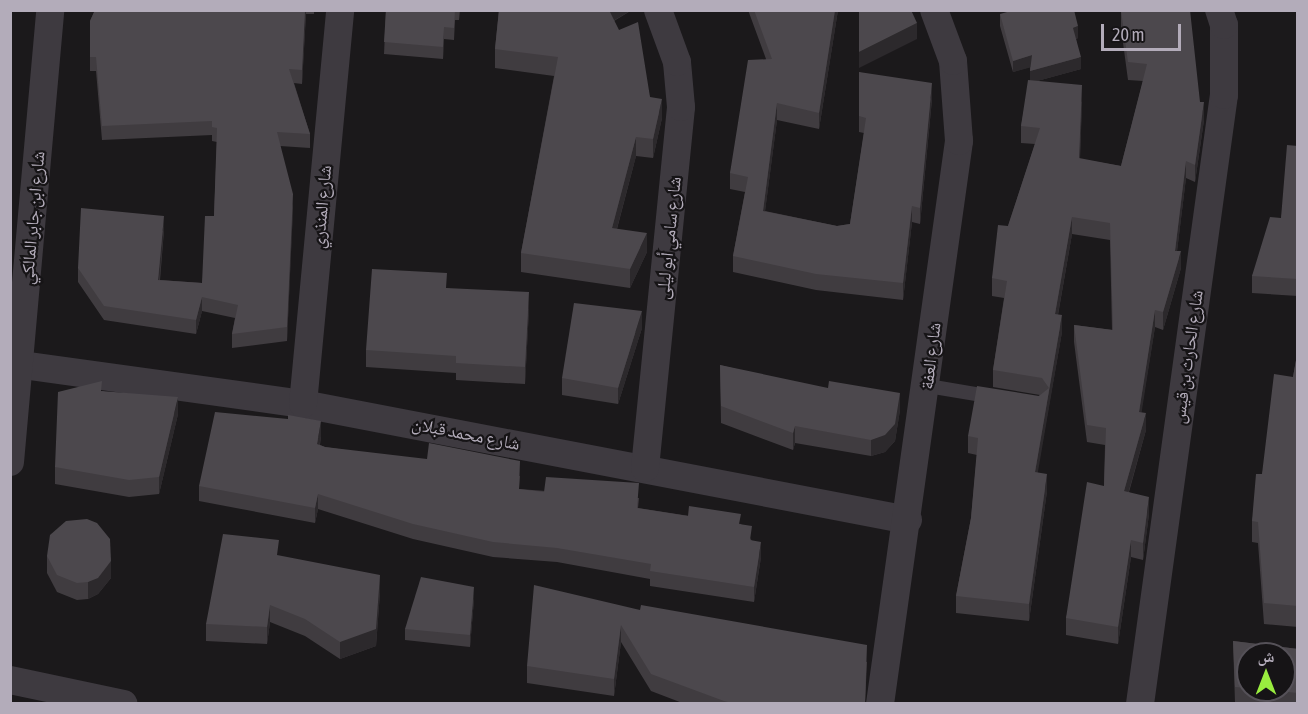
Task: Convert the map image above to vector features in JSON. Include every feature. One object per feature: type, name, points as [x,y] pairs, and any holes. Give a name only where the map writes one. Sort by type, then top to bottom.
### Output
[{"type":"street","name":"شارع ابن جابر المالكي","points":[[10,462],[22,365],[50,10]]},
{"type":"street","name":"شارع المنذري","points":[[303,404],[340,10]]},
{"type":"street","name":"شارع سامي أبو ليلى","points":[[645,468],[681,107],[677,62],[658,10]]},
{"type":"street","name":"شارع العفة","points":[[880,704],[928,386],[959,141],[953,61],[934,10]]},
{"type":"street","name":"شارع الحارث بن قيس","points":[[1140,704],[1224,95],[1224,25],[1219,10]]},
{"type":"street","name":"شارع محمد قبلان","points":[[22,365],[303,404],[908,520]]},
{"type":"street","points":[[10,680],[124,704]]},
{"type":"lane","points":[[928,386],[1007,399]]},
{"type":"building","points":[[95,10],[305,10],[302,70],[289,69],[310,134],[277,132],[293,194],[287,327],[232,334],[238,305],[202,297],[196,320],[104,306],[78,268],[81,208],[164,216],[158,280],[202,283],[205,216],[214,216],[217,128],[212,127],[212,121],[102,126],[96,57],[90,57],[90,21]]},
{"type":"building","points":[[386,10],[455,10],[454,28],[444,27],[443,47],[384,42]]},
{"type":"building","points":[[499,10],[609,10],[619,30],[638,22],[650,97],[662,99],[653,139],[636,137],[612,228],[647,233],[630,269],[521,253],[558,57],[495,49]]},
{"type":"building","points":[[754,10],[835,10],[819,113],[777,103],[763,211],[837,226],[850,224],[866,118],[859,116],[859,72],[932,83],[920,208],[912,206],[903,283],[816,274],[733,256],[748,177],[730,173],[748,60],[772,59]]},
{"type":"building","points":[[859,10],[911,10],[917,23],[859,52]]},
{"type":"building","points":[[1014,10],[1074,10],[1078,26],[1073,28],[1081,57],[1030,71],[1032,55],[1013,61],[1000,14]]},
{"type":"building","points":[[1121,10],[1190,10],[1200,102],[1204,102],[1195,165],[1186,161],[1175,251],[1181,251],[1163,312],[1155,310],[1139,412],[1146,413],[1124,491],[1149,497],[1143,543],[1131,540],[1118,627],[1066,618],[1087,482],[1104,486],[1106,428],[1087,425],[1074,325],[1113,330],[1110,223],[1072,217],[1055,314],[1062,315],[1035,472],[1047,474],[1029,604],[956,596],[971,518],[978,438],[968,436],[977,386],[1039,396],[1049,388],[1042,378],[993,370],[1007,281],[992,278],[998,225],[1008,226],[1040,128],[1021,126],[1028,80],[1082,85],[1079,158],[1121,166],[1147,64],[1128,62]]},
{"type":"building","points":[[1287,145],[1298,146],[1298,279],[1252,276],[1270,217],[1281,218]]},
{"type":"building","points":[[372,269],[447,273],[446,288],[529,292],[525,367],[456,363],[456,356],[366,350]]},
{"type":"building","points":[[574,303],[642,311],[618,388],[562,378]]},
{"type":"building","points":[[1298,349],[1298,606],[1264,603],[1258,522],[1252,521],[1256,474],[1262,474],[1274,374],[1293,377]]},
{"type":"building","points":[[720,365],[828,388],[829,381],[900,393],[895,424],[885,435],[871,440],[795,426],[793,433],[721,406]]},
{"type":"building","points":[[102,381],[101,391],[178,397],[159,477],[129,480],[55,467],[58,392]]},
{"type":"building","points":[[215,412],[288,419],[288,415],[321,421],[317,444],[325,447],[427,459],[429,443],[520,461],[519,489],[544,492],[546,477],[639,483],[637,508],[688,516],[689,506],[741,514],[739,524],[752,526],[750,540],[761,542],[754,587],[650,571],[651,564],[557,548],[493,542],[413,524],[318,494],[315,508],[199,486]]},
{"type":"building","points":[[87,519],[97,523],[110,539],[111,561],[98,578],[77,583],[57,575],[47,556],[50,535],[66,521]]},
{"type":"building","points":[[223,534],[279,540],[277,555],[380,575],[376,629],[340,642],[305,619],[270,605],[267,627],[206,624]]},
{"type":"building","points":[[421,577],[474,587],[470,635],[405,629]]},
{"type":"building","points":[[534,585],[640,610],[641,605],[867,645],[865,704],[736,704],[724,701],[651,674],[621,625],[614,679],[527,666]]},
{"type":"building","points":[[1233,641],[1241,642],[1236,642],[1235,687]]},
{"type":"building","points":[[1296,649],[1298,649],[1298,693],[1296,693]]}]
